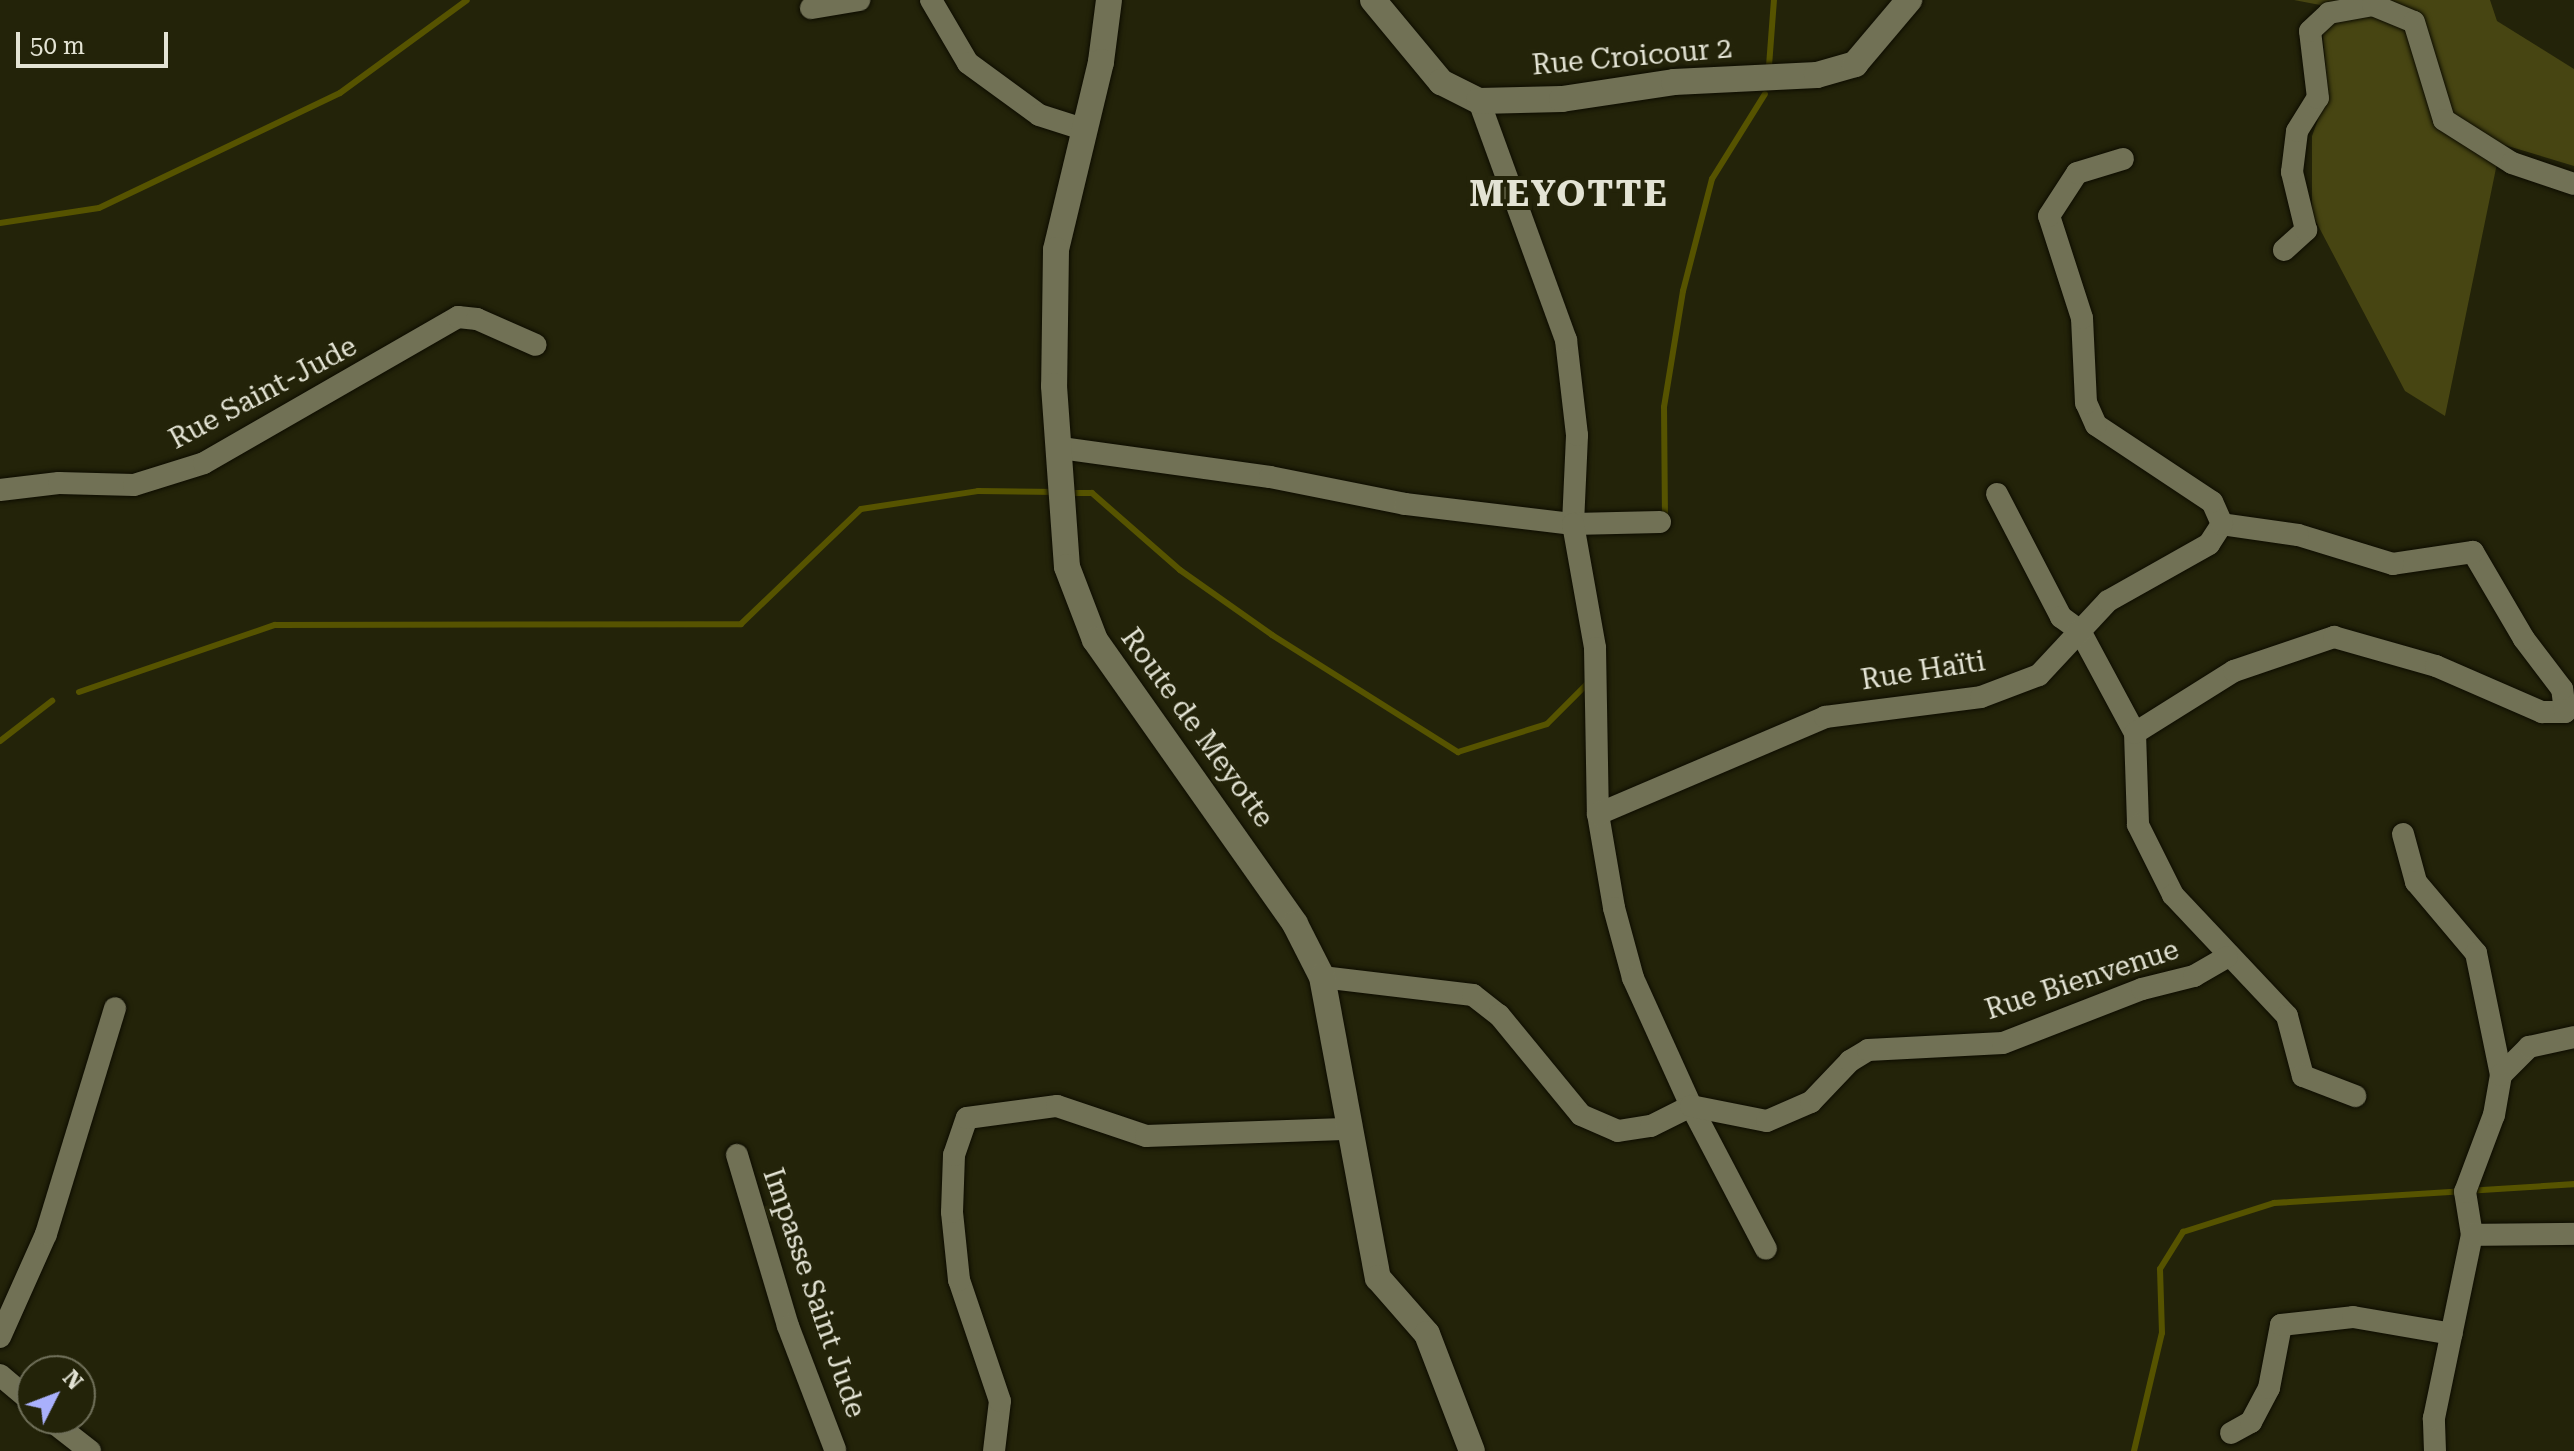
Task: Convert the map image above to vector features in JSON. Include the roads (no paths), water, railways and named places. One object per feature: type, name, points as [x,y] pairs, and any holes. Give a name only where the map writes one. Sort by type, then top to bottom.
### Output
[{"type":"street","points":[[811,8],[859,0]]},
{"type":"street","points":[[931,0],[968,63],[1039,115],[1083,129]]},
{"type":"street","name":"Route de Meyotte","points":[[1109,0],[1101,62],[1056,250],[1054,386],[1061,448],[1067,567],[1095,640],[1279,900],[1322,977],[1378,1278],[1427,1334],[1472,1451]]},
{"type":"street","points":[[1373,0],[1441,82],[1479,101],[1520,201],[1566,340],[1577,435],[1573,524],[1595,648],[1598,814],[1614,908],[1633,978],[1691,1106],[1766,1249]]},
{"type":"street","name":"Rue Croicour 2","points":[[1479,101],[1817,75],[1855,64],[1909,0]]},
{"type":"street","points":[[2284,250],[2306,230],[2292,172],[2297,131],[2318,98],[2310,31],[2329,13],[2373,5],[2414,22],[2444,120],[2512,163],[2574,184]]},
{"type":"street","points":[[2123,159],[2077,173],[2049,216],[2082,318],[2086,403],[2096,425],[2212,502],[2222,524],[2298,535],[2393,564],[2473,552],[2524,639],[2562,689],[2565,712],[2542,712],[2436,666],[2334,637],[2234,671],[2135,733]]},
{"type":"street","name":"Rue Saint-Jude","points":[[0,490],[59,483],[134,485],[204,463],[458,317],[477,319],[536,345]]},
{"type":"street","points":[[1061,448],[1270,477],[1405,504],[1573,524],[1660,522]]},
{"type":"street","points":[[1997,494],[2061,617],[2080,631],[2135,733],[2138,825],[2173,895],[2227,957],[2287,1016],[2303,1076],[2355,1096]]},
{"type":"street","name":"Rue Haïti","points":[[1598,814],[1825,717],[1981,697],[2039,675],[2108,601],[2209,544],[2222,524]]},
{"type":"street","points":[[2403,834],[2416,882],[2476,953],[2501,1075],[2494,1115],[2465,1192],[2472,1235],[2434,1418],[2435,1451]]},
{"type":"street","name":"Rue Bienvenue","points":[[1691,1106],[1767,1121],[1811,1102],[1850,1061],[1868,1050],[2003,1043],[2142,989],[2194,976],[2227,957]]},
{"type":"street","points":[[1322,977],[1473,995],[1499,1015],[1581,1115],[1618,1131],[1651,1126],[1691,1106]]},
{"type":"street","points":[[0,1337],[46,1234],[115,1008]]},
{"type":"street","points":[[2501,1075],[2529,1047],[2574,1037]]},
{"type":"street","points":[[994,1451],[1000,1401],[959,1280],[952,1212],[954,1155],[967,1118],[1057,1106],[1146,1136],[1351,1129]]},
{"type":"street","name":"Impasse Saint Jude","points":[[737,1155],[788,1326],[833,1450]]},
{"type":"street","points":[[2472,1235],[2574,1234]]},
{"type":"street","points":[[2231,1433],[2251,1422],[2269,1388],[2281,1325],[2353,1317],[2452,1334]]},
{"type":"street","points":[[0,1375],[16,1388]]},
{"type":"street","points":[[70,1435],[90,1451]]},
{"type":"waterway","points":[[0,223],[99,208],[340,93],[467,0]]},
{"type":"waterway","points":[[1769,66],[1774,0]]},
{"type":"waterway","points":[[1665,520],[1664,407],[1683,291],[1712,179],[1765,94]]},
{"type":"waterway","points":[[79,692],[275,625],[741,624],[861,509],[978,491],[1057,492]]},
{"type":"waterway","points":[[1068,493],[1092,493],[1180,570],[1272,635],[1458,752],[1547,724],[1591,680]]},
{"type":"waterway","points":[[0,741],[52,701]]},
{"type":"waterway","points":[[2134,1451],[2162,1333],[2160,1269],[2183,1232],[2274,1203],[2574,1184]]},
{"type":"district","name":"MEYOTTE","points":[[1569,195]]}]
